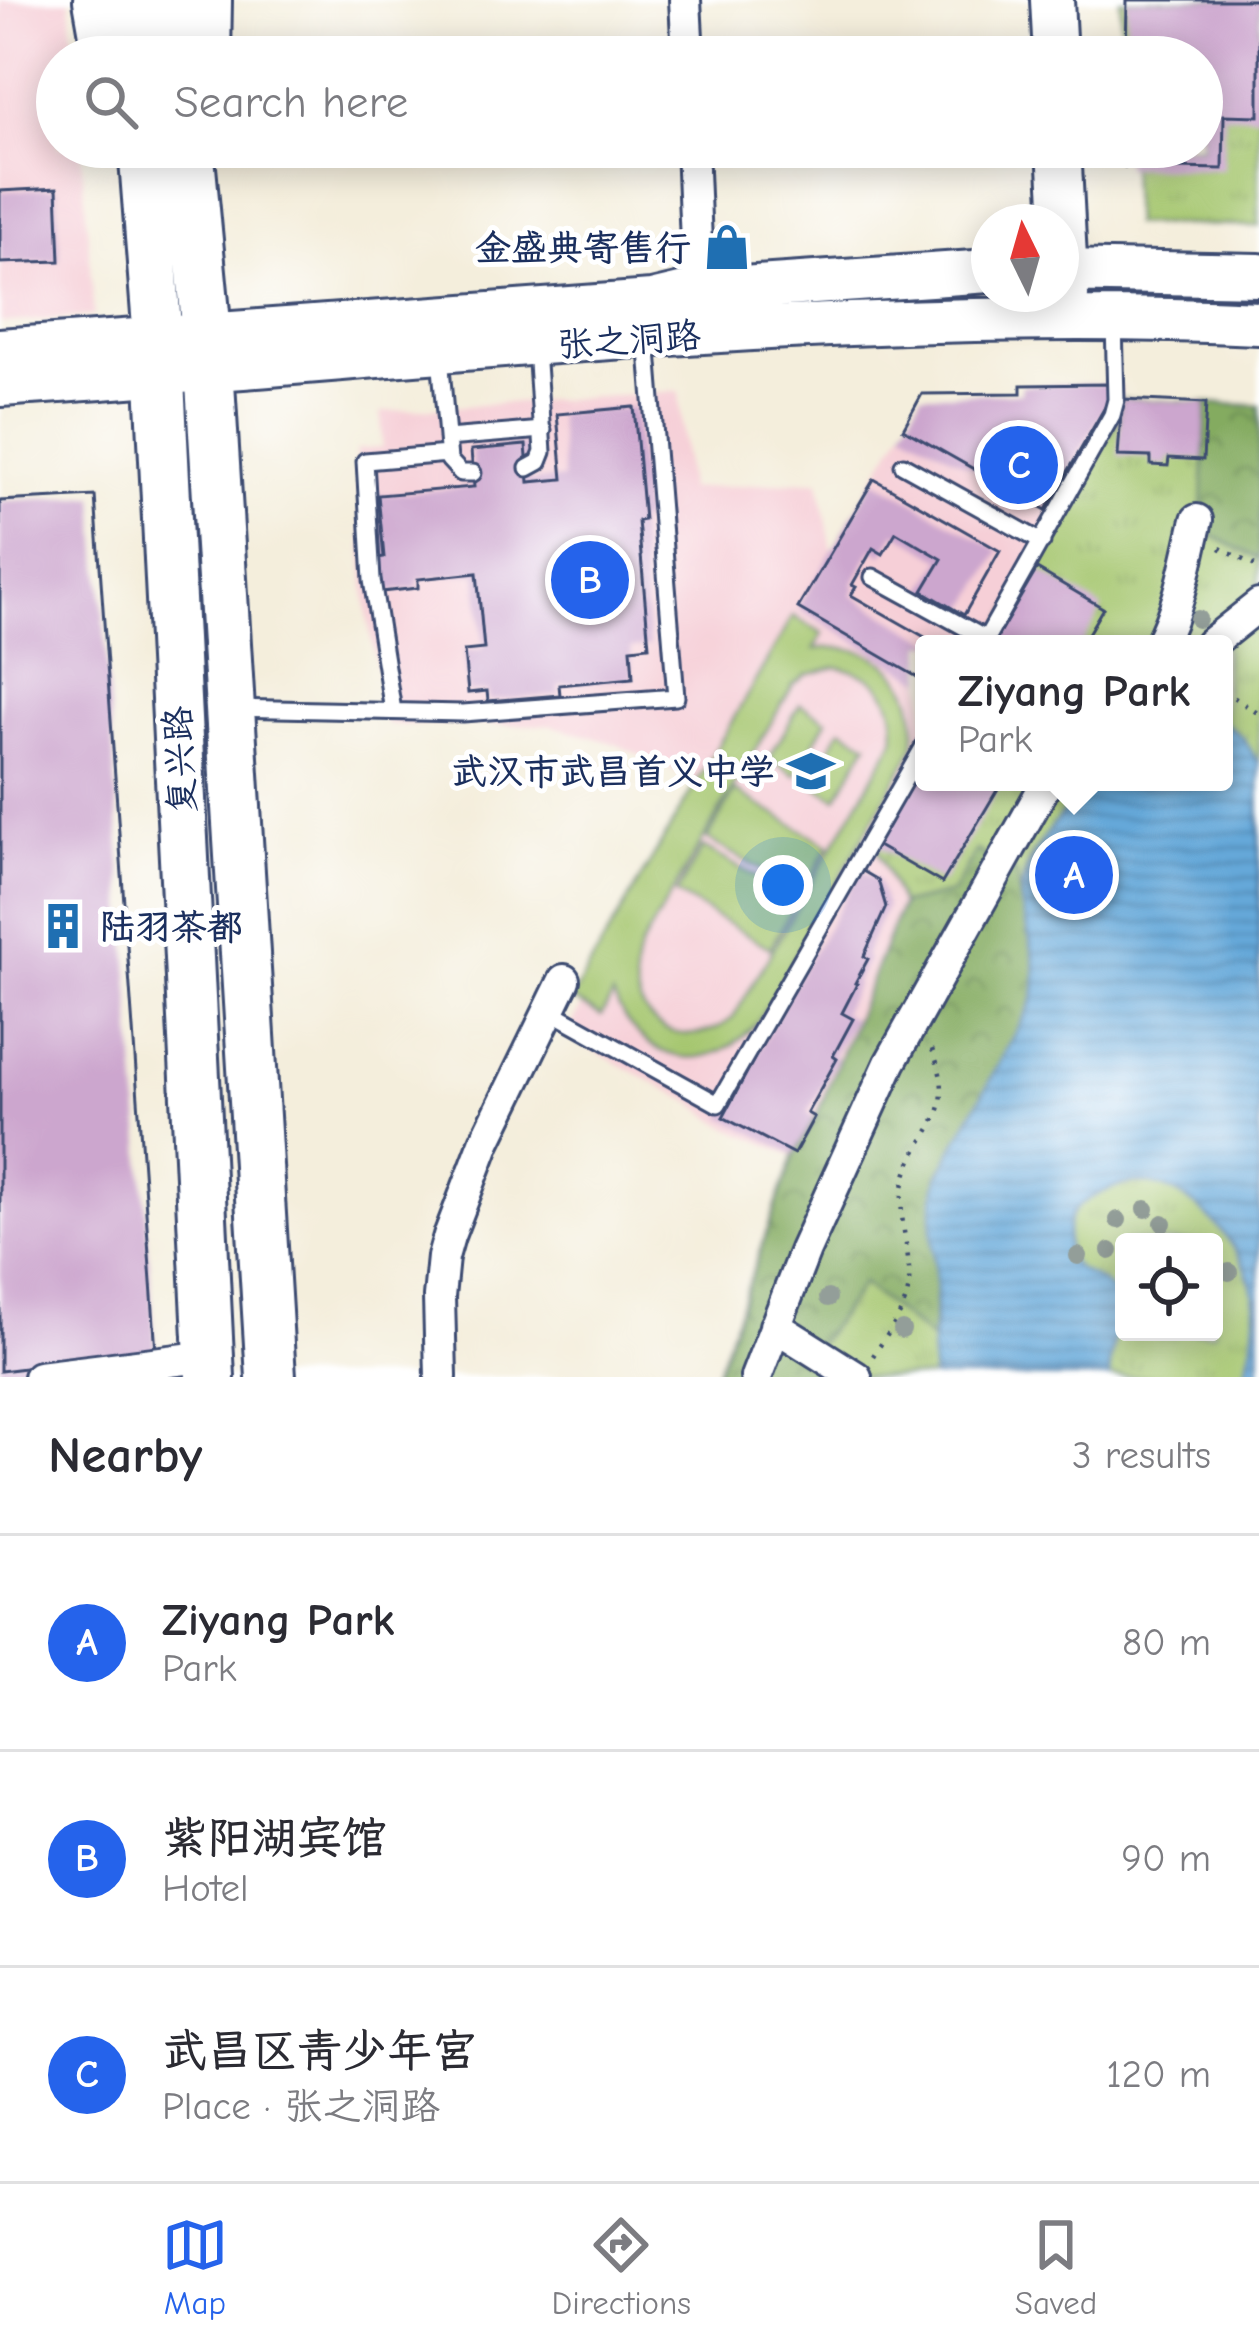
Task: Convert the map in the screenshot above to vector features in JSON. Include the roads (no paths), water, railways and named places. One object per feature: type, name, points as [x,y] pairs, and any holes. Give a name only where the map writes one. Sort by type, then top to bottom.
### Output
[{"type":"main road","points":[[94,0],[101,36]]},
{"type":"main road","points":[[131,0],[134,36]]},
{"type":"main road","points":[[176,0],[179,36]]},
{"type":"main road","points":[[209,36],[210,0]]},
{"type":"main road","points":[[1052,0],[1054,36]]},
{"type":"main road","points":[[1075,0],[1077,36]]},
{"type":"main road","name":"复兴路","points":[[126,168],[158,358],[210,1366]]},
{"type":"main road","points":[[144,168],[158,358]]},
{"type":"main road","points":[[191,168],[208,353]]},
{"type":"main road","name":"复兴路","points":[[208,168],[208,353],[271,1377]]},
{"type":"main road","points":[[1061,168],[1065,204]]},
{"type":"main road","points":[[1077,204],[1080,168]]},
{"type":"main road","points":[[1079,271],[1259,274]]},
{"type":"main road","name":"张之洞路","points":[[0,385],[158,358],[652,302],[698,290],[971,272]]},
{"type":"main road","points":[[1079,289],[1090,318]]},
{"type":"main road","name":"张之洞路","points":[[208,353],[440,353],[980,318],[1259,323]]},
{"type":"main road","name":"张之洞路","points":[[0,350],[158,358]]},
{"type":"street","points":[[685,0],[687,36]]},
{"type":"street","points":[[693,168],[698,290]]},
{"type":"street","points":[[1165,635],[1195,527]]},
{"type":"street","points":[[1221,635],[1259,605]]},
{"type":"street","points":[[756,1377],[805,1250],[880,1084],[1042,791]]},
{"type":"street","points":[[441,1377],[442,1257],[485,1142],[564,980]]},
{"type":"street","points":[[775,1326],[863,1369]]},
{"type":"street","points":[[39,1377],[210,1366]]},
{"type":"lane","points":[[988,635],[1114,410],[1090,318]]},
{"type":"lane","points":[[230,708],[463,713],[676,697],[647,337]]},
{"type":"lane","points":[[528,469],[542,457],[536,345]]},
{"type":"lane","points":[[440,353],[447,446],[455,468],[473,473]]},
{"type":"lane","points":[[392,711],[372,580],[364,461],[543,430]]},
{"type":"lane","points":[[903,465],[1042,542]]},
{"type":"lane","points":[[873,577],[972,635]]},
{"type":"lane","points":[[549,1010],[718,1104],[915,762]]},
{"type":"water","points":[[1233,730],[1259,764],[1259,1377],[1245,1377],[1255,1305],[1240,1258],[1197,1207],[1161,1186],[1137,1183],[1088,1200],[1075,1210],[1068,1225],[1066,1243],[1074,1265],[1107,1286],[1115,1299],[1110,1377],[933,1377],[935,1192],[939,1175],[1033,1001],[1035,965],[1022,890],[1033,857],[1081,791],[1233,791]]},
{"type":"place","name":"金盛典寄售行","points":[[727,247]]},
{"type":"place","name":"武昌区青少年宫","points":[[1019,465]]},
{"type":"place","name":"紫阳湖宾馆","points":[[590,580]]},
{"type":"place","name":"武汉市武昌首义中学","points":[[811,771]]},
{"type":"place","name":"Ziyang Park","points":[[1074,875]]},
{"type":"place","name":"陆羽茶都","points":[[63,926]]}]
